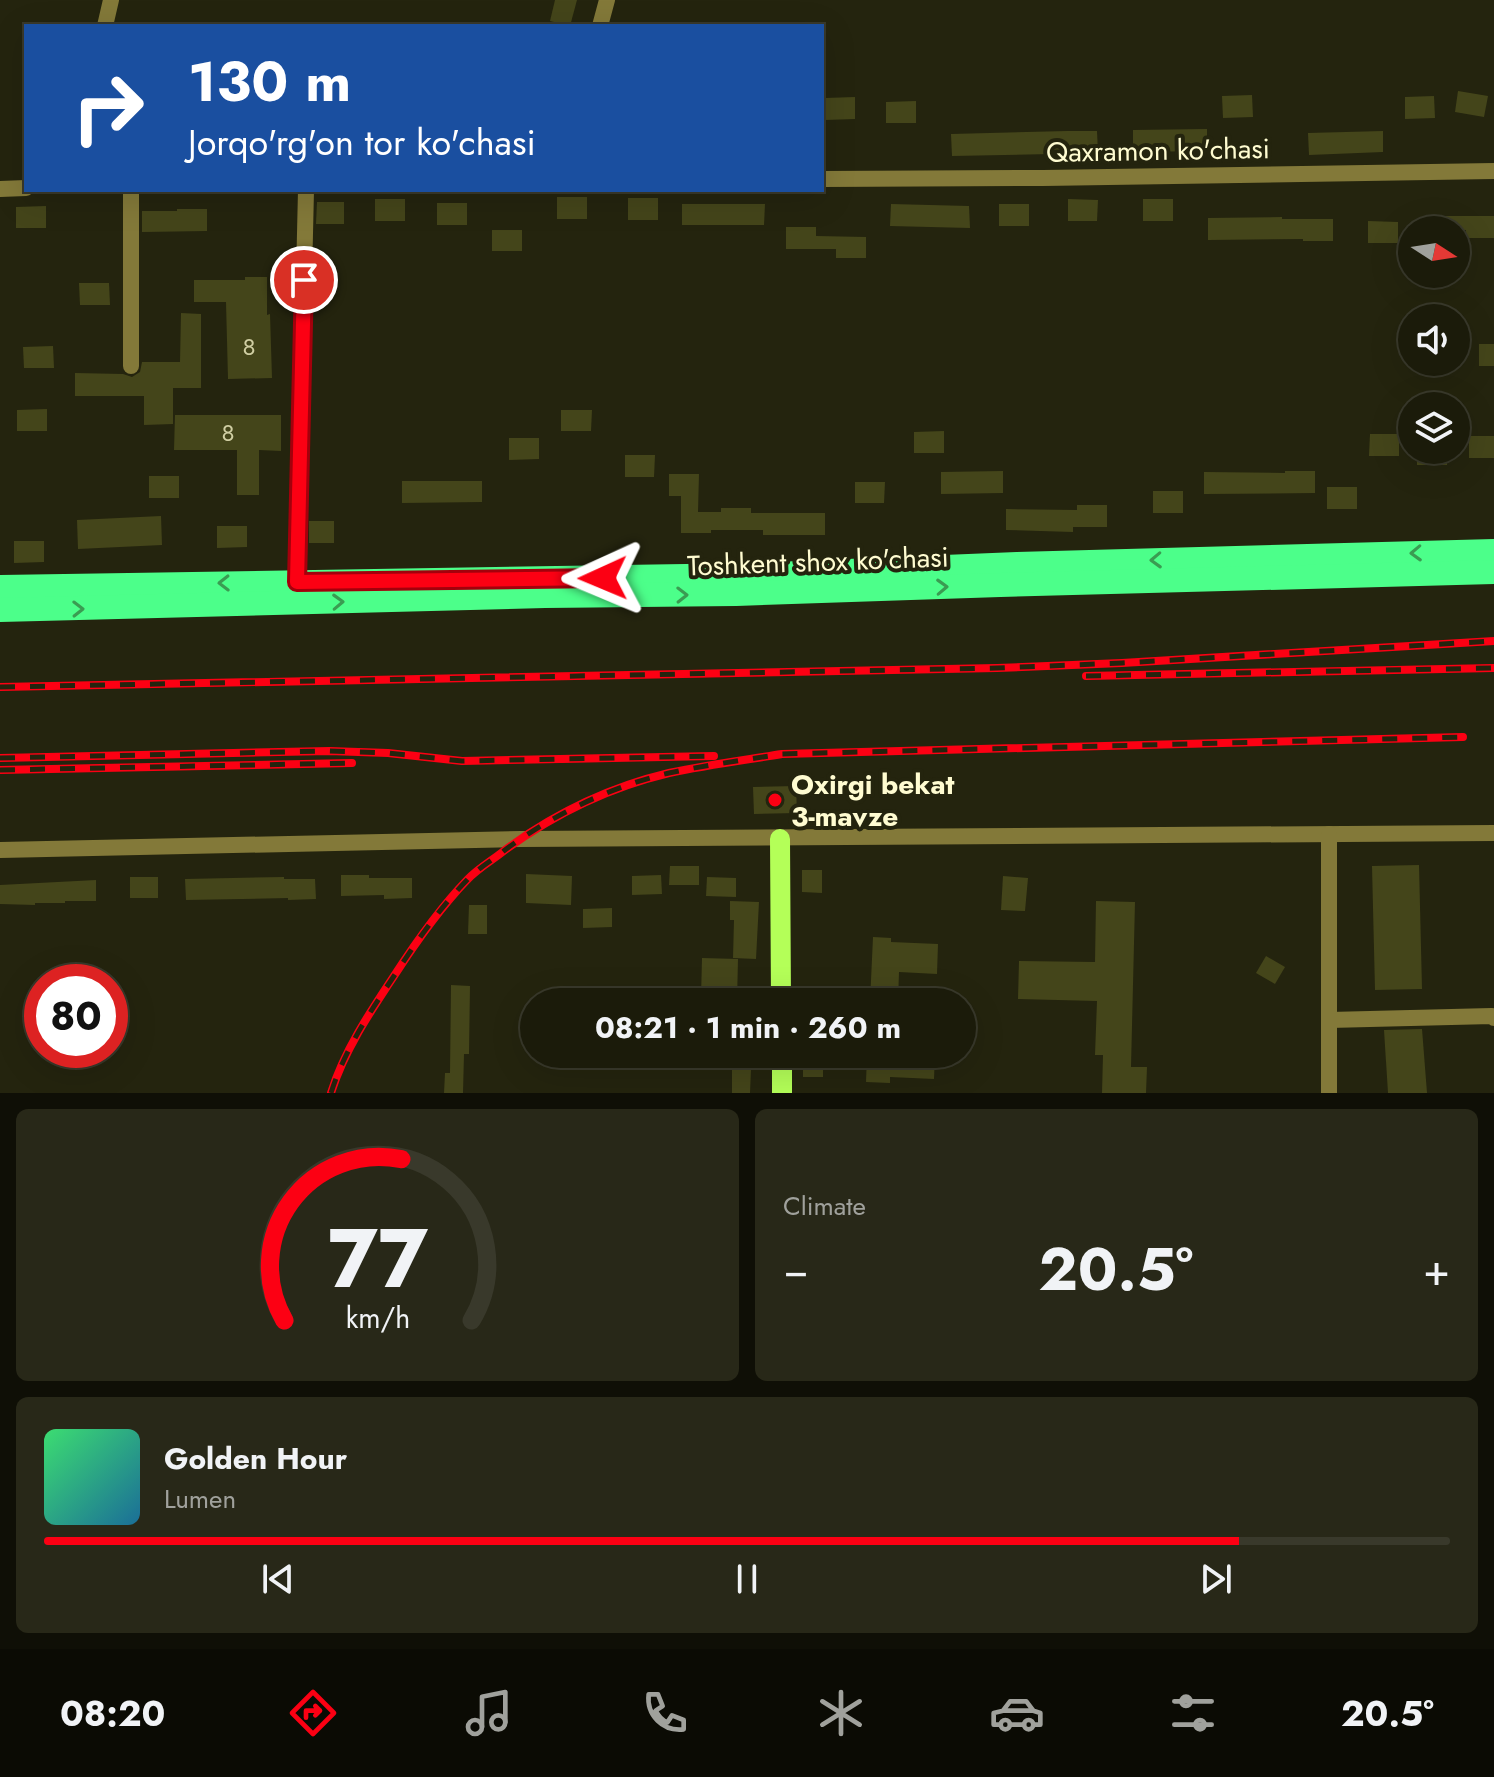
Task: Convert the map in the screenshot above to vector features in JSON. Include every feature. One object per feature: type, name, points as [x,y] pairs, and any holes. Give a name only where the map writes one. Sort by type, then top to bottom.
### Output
[{"type":"highway","name":"Toshkent shox ko'chasi","points":[[0,610],[545,588],[750,575],[1017,564],[1494,551]]},
{"type":"highway","name":"Toshkent shox ko'chasi","points":[[0,587],[297,582],[736,594],[1494,572]]},
{"type":"main road","points":[[780,839],[781,988]]},
{"type":"main road","points":[[782,1068],[782,1093]]},
{"type":"street","points":[[105,24],[111,0]]},
{"type":"street","points":[[601,24],[607,0]]},
{"type":"street","name":"Qaxramon ko'chasi","points":[[824,179],[1494,171]]},
{"type":"street","points":[[0,189],[24,188]]},
{"type":"street","points":[[131,192],[131,366]]},
{"type":"street","points":[[297,582],[306,192]]},
{"type":"street","points":[[0,850],[521,839],[1494,833]]},
{"type":"street","points":[[1329,834],[1329,1093]]},
{"type":"street","points":[[1329,1020],[1494,1018]]},
{"type":"building","points":[[555,0],[577,0],[571,24],[550,21]]},
{"type":"building","points":[[1458,91],[1488,96],[1484,117],[1455,112]]},
{"type":"building","points":[[1252,95],[1253,117],[1223,118],[1222,96]]},
{"type":"building","points":[[1434,96],[1435,118],[1405,119],[1405,97]]},
{"type":"building","points":[[855,97],[855,119],[825,120],[825,98]]},
{"type":"building","points":[[916,101],[916,123],[886,123],[886,102]]},
{"type":"building","points":[[1207,129],[1207,151],[1133,152],[1133,130]]},
{"type":"building","points":[[1097,131],[1098,153],[952,156],[951,134]]},
{"type":"building","points":[[1383,131],[1383,152],[1309,155],[1308,133]]},
{"type":"building","points":[[557,197],[587,197],[587,219],[557,219]]},
{"type":"building","points":[[628,198],[658,198],[658,220],[628,220]]},
{"type":"building","points":[[375,199],[405,199],[405,221],[375,221]]},
{"type":"building","points":[[1068,199],[1098,200],[1097,221],[1068,221]]},
{"type":"building","points":[[1143,199],[1173,199],[1173,221],[1143,221]]},
{"type":"building","points":[[317,202],[344,202],[344,224],[316,224]]},
{"type":"building","points":[[437,203],[467,203],[467,225],[437,225]]},
{"type":"building","points":[[682,204],[765,204],[764,225],[682,225]]},
{"type":"building","points":[[891,204],[969,206],[970,228],[890,226]]},
{"type":"building","points":[[999,204],[1029,204],[1029,226],[999,226]]},
{"type":"building","points":[[46,206],[46,228],[16,228],[16,207]]},
{"type":"building","points":[[207,209],[207,231],[142,232],[142,211]]},
{"type":"building","points":[[1470,216],[1494,216],[1494,238],[1470,238]]},
{"type":"building","points":[[1208,218],[1333,219],[1333,241],[1208,240]]},
{"type":"building","points":[[1368,221],[1398,222],[1398,243],[1368,243]]},
{"type":"building","points":[[786,227],[816,227],[816,236],[866,237],[866,258],[836,258],[836,249],[786,249]]},
{"type":"building","points":[[492,230],[522,230],[522,251],[492,251]]},
{"type":"building","points":[[245,277],[267,277],[272,378],[228,379],[226,302],[194,302],[194,280],[245,280]]},
{"type":"building","points":[[79,283],[109,283],[110,305],[80,305]]},
{"type":"building","points":[[181,313],[201,314],[201,388],[173,388],[173,424],[144,425],[144,396],[75,396],[75,373],[132,377],[140,372],[142,362],[180,362]]},
{"type":"building","points":[[1479,344],[1494,344],[1494,366],[1479,366]]},
{"type":"building","points":[[53,346],[54,368],[24,368],[23,347]]},
{"type":"building","points":[[47,409],[47,431],[17,431],[17,410]]},
{"type":"building","points":[[561,410],[592,410],[591,431],[561,431]]},
{"type":"building","points":[[175,415],[281,415],[281,451],[259,450],[259,495],[237,495],[237,450],[174,450]]},
{"type":"building","points":[[944,431],[944,453],[914,453],[914,432]]},
{"type":"building","points":[[1370,434],[1398,434],[1398,456],[1369,456]]},
{"type":"building","points":[[1470,436],[1494,436],[1494,458],[1470,458]]},
{"type":"building","points":[[509,438],[539,438],[539,459],[509,460]]},
{"type":"building","points":[[625,455],[655,455],[654,477],[625,477]]},
{"type":"building","points":[[1003,471],[1003,493],[941,494],[941,472]]},
{"type":"building","points":[[1315,471],[1315,493],[1204,494],[1204,472]]},
{"type":"building","points":[[669,474],[699,474],[698,512],[751,508],[751,513],[825,513],[825,535],[763,535],[763,530],[681,533],[681,496],[669,496]]},
{"type":"building","points":[[149,476],[179,476],[179,498],[149,498]]},
{"type":"building","points":[[402,481],[482,481],[482,502],[402,503]]},
{"type":"building","points":[[855,482],[885,482],[884,503],[855,503]]},
{"type":"building","points":[[1327,487],[1357,487],[1357,509],[1327,509]]},
{"type":"building","points":[[1153,491],[1183,491],[1183,513],[1153,513]]},
{"type":"building","points":[[1077,505],[1107,505],[1107,527],[1073,527],[1073,532],[1006,530],[1006,509],[1077,510]]},
{"type":"building","points":[[161,516],[162,545],[78,549],[77,520]]},
{"type":"building","points":[[309,521],[334,521],[334,543],[309,543]]},
{"type":"building","points":[[217,526],[247,526],[247,547],[217,548]]},
{"type":"building","points":[[14,541],[44,541],[44,562],[14,563]]},
{"type":"building","name":"Oxirgi bekat 3-mavze","points":[[796,786],[797,813],[754,814],[753,787]]},
{"type":"building","points":[[1419,865],[1422,989],[1375,990],[1372,866]]},
{"type":"building","points":[[670,866],[699,866],[699,885],[669,885]]},
{"type":"building","points":[[802,870],[822,870],[822,893],[802,892]]},
{"type":"building","points":[[526,874],[572,876],[571,905],[526,903]]},
{"type":"building","points":[[341,875],[412,878],[412,898],[341,896]]},
{"type":"building","points":[[661,875],[662,894],[632,895],[632,876]]},
{"type":"building","points":[[1003,876],[1028,878],[1025,911],[1001,910]]},
{"type":"building","points":[[130,877],[158,877],[158,898],[130,898]]},
{"type":"building","points":[[707,877],[736,878],[736,897],[706,896]]},
{"type":"building","points":[[185,879],[315,879],[316,899],[186,900]]},
{"type":"building","points":[[96,880],[96,901],[0,904],[0,885]]},
{"type":"building","points":[[730,901],[759,902],[756,959],[733,958],[734,920],[730,920]]},
{"type":"building","points":[[1096,901],[1135,902],[1131,1067],[1147,1067],[1146,1093],[1102,1093],[1103,1055],[1095,1055],[1097,1001],[1018,999],[1019,961],[1095,962]]},
{"type":"building","points":[[469,905],[487,905],[487,934],[468,934]]},
{"type":"building","points":[[612,908],[612,927],[583,928],[583,909]]},
{"type":"building","points":[[873,937],[891,938],[891,942],[938,944],[937,974],[899,972],[898,988],[871,988]]},
{"type":"building","points":[[1266,956],[1285,967],[1275,984],[1256,973]]},
{"type":"building","points":[[702,958],[738,959],[737,988],[701,988]]},
{"type":"building","points":[[451,985],[470,986],[469,1054],[464,1054],[463,1093],[444,1093],[445,1073],[450,1073]]},
{"type":"building","points":[[1422,1029],[1427,1093],[1388,1093],[1384,1030]]},
{"type":"building","points":[[732,1068],[751,1069],[750,1093],[732,1093]]},
{"type":"building","points":[[803,1068],[823,1068],[823,1077],[803,1077]]},
{"type":"building","points":[[866,1068],[934,1068],[934,1079],[890,1077],[890,1083],[866,1082]]},
{"type":"railway","points":[[0,687],[997,668],[1494,641]]},
{"type":"railway","points":[[1086,676],[1494,668]]},
{"type":"railway","points":[[331,1093],[350,1047],[376,1004],[428,926],[471,876],[524,837],[563,814],[604,794],[647,779],[782,754],[1463,737]]},
{"type":"railway","points":[[0,758],[329,751],[388,753],[462,761],[714,756]]},
{"type":"railway","points":[[0,770],[352,763]]},
{"type":"place","name":"Oxirgi bekat 3-mavze","points":[[775,800]]},
{"type":"route","points":[[304,280],[297,582],[603,578]]}]
